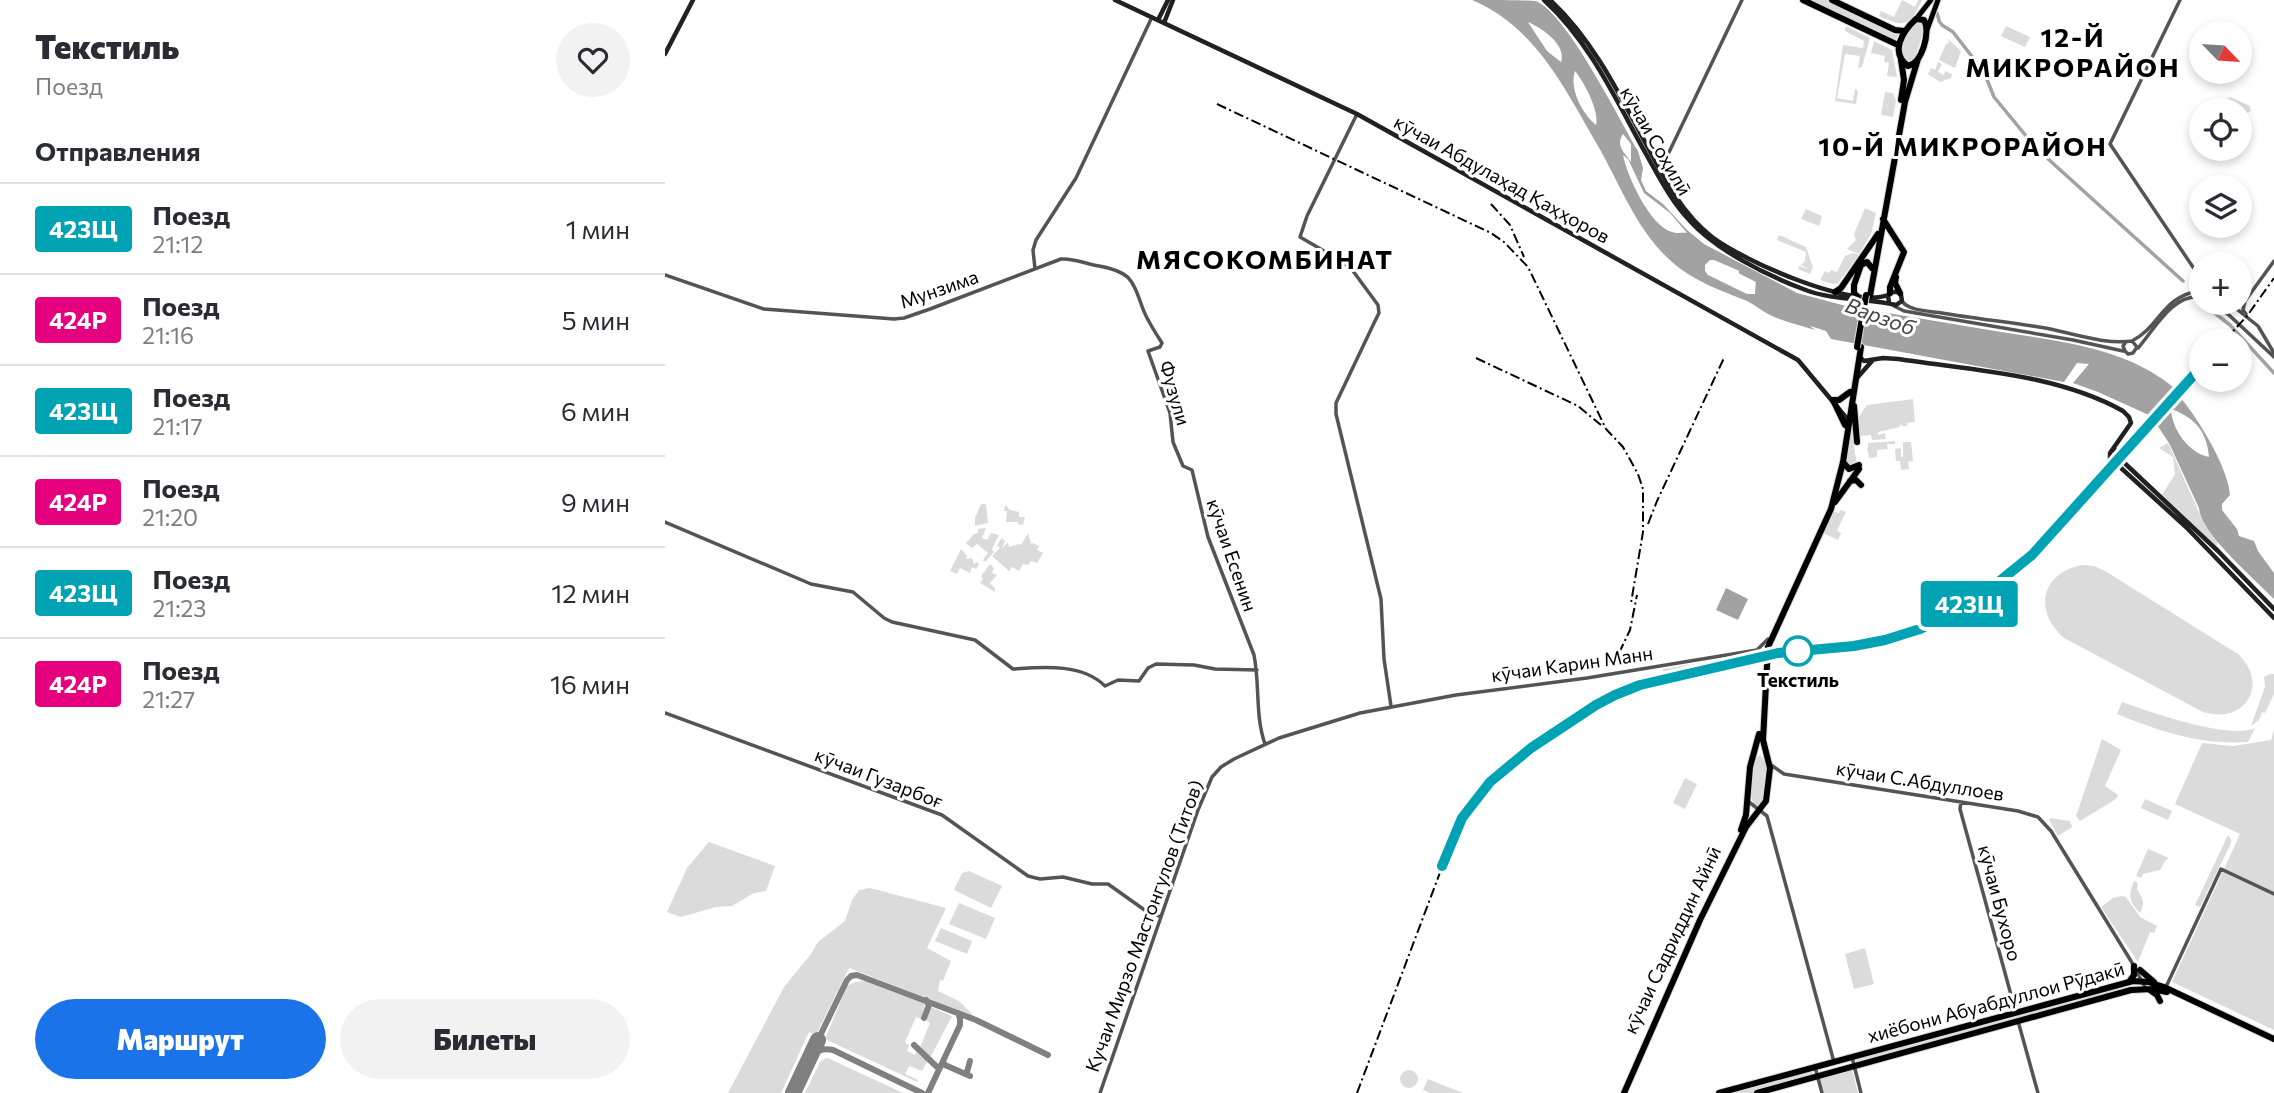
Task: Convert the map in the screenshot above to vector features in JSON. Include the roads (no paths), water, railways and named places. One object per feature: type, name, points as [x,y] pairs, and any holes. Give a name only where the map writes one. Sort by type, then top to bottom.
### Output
[{"type":"highway","points":[[1803,0],[1898,45]]},
{"type":"highway","points":[[1832,0],[1903,32]]},
{"type":"highway","points":[[1831,509],[1843,461],[1847,421],[1859,347],[1871,296],[1879,237],[1904,80],[1898,45],[1903,32],[1916,19],[1924,20],[1927,30],[1905,102],[1883,219],[1879,237],[1871,268],[1871,296]]},
{"type":"highway","points":[[1901,60],[1910,66],[1918,59]]},
{"type":"highway","points":[[1883,219],[1904,252],[1895,283],[1901,297]]},
{"type":"highway","points":[[1835,292],[1841,288],[1879,237],[1895,236]]},
{"type":"highway","points":[[1857,296],[1853,291],[1861,265],[1867,262],[1871,268]]},
{"type":"highway","points":[[1890,294],[1890,287],[1898,272]]},
{"type":"highway","points":[[1854,382],[1859,347]]},
{"type":"highway","points":[[1833,400],[1852,396]]},
{"type":"highway","points":[[1852,396],[1857,442]]},
{"type":"highway","points":[[1833,400],[1847,421]]},
{"type":"highway","name":"кӯчаи Садриддин Айнӣ","points":[[1622,1093],[1680,955],[1743,825],[1750,767],[1759,734],[1760,652],[1829,503],[1847,421]]},
{"type":"highway","points":[[1831,509],[1859,467],[1849,469],[1843,461]]},
{"type":"highway","points":[[1849,482],[1856,480],[1861,485]]},
{"type":"highway","name":"кӯчаи Садриддин Айнӣ","points":[[1622,1093],[1683,956],[1746,827],[1766,802],[1769,780],[1763,736],[1769,644],[1831,509]]},
{"type":"highway","points":[[2131,990],[2125,988],[2134,974],[2135,966]]},
{"type":"highway","points":[[2135,966],[2160,1002]]},
{"type":"highway","name":"хиёбони Абуабдуллои Рӯдакӣ","points":[[1719,1093],[2128,982],[2150,985]]},
{"type":"highway","points":[[1757,1093],[2150,985],[2166,987],[2274,1041]]},
{"type":"highway","points":[[2166,987],[2173,995],[2274,1041]]},
{"type":"main road","points":[[665,54],[693,0]]},
{"type":"main road","name":"кӯчаи Абдулаҳад Қаҳҳоров","points":[[1115,0],[1357,114],[1798,360],[1833,400]]},
{"type":"main road","points":[[1158,20],[1170,0]]},
{"type":"main road","points":[[1164,23],[1170,0]]},
{"type":"main road","name":"кӯчаи Соҳилӣ","points":[[1543,0],[1560,15],[1587,49],[1670,195],[1689,220],[1707,237],[1728,252],[1811,292],[1891,304]]},
{"type":"main road","name":"кӯчаи Соҳилӣ","points":[[1550,0],[1584,38],[1684,209],[1710,235],[1744,256],[1798,279],[1835,292],[1871,296]]},
{"type":"main road","points":[[1916,19],[1931,0]]},
{"type":"main road","points":[[1927,30],[1938,0]]},
{"type":"main road","points":[[1794,285],[1798,279]]},
{"type":"main road","points":[[1811,292],[1811,286],[1814,285]]},
{"type":"main road","points":[[1871,296],[1894,291],[1901,297],[1900,304],[1891,304],[1890,294]]},
{"type":"main road","points":[[1859,357],[1864,361],[1890,358],[1997,374],[2064,387],[2111,404],[2129,417],[2129,426],[2109,455],[2111,459],[2224,556],[2274,609]]},
{"type":"main road","points":[[1854,382],[1873,360]]},
{"type":"main road","points":[[2161,501],[2274,618]]},
{"type":"street","points":[[1660,171],[1742,0]]},
{"type":"street","points":[[2180,0],[2110,144],[2189,263]]},
{"type":"street","points":[[1035,270],[1033,250],[1037,240],[1076,178],[1151,17]]},
{"type":"street","points":[[1357,114],[1307,216],[1300,237],[1343,262],[1378,304],[1375,321],[1336,403],[1336,414],[1380,591],[1384,659],[1391,706]]},
{"type":"street","name":"Мунзима","points":[[665,275],[764,309],[894,319],[918,313],[1049,263],[1069,258],[1099,267],[1113,268],[1123,273],[1132,283],[1143,311],[1162,343],[1160,347],[1148,351]]},
{"type":"street","points":[[2252,291],[2274,261]]},
{"type":"street","points":[[2125,351],[2123,346],[2145,332],[2171,302],[2189,295]]},
{"type":"street","points":[[1901,297],[1908,307],[2129,341],[2136,344],[2136,350]]},
{"type":"street","points":[[2136,350],[2176,304],[2189,298]]},
{"type":"street","name":"кӯчаи Соҳилӣ","points":[[1891,304],[1904,311],[2073,340],[2131,354],[2136,350]]},
{"type":"street","points":[[2227,315],[2242,329]]},
{"type":"street","points":[[2247,316],[2258,326],[2274,355]]},
{"type":"street","points":[[2073,340],[2074,333]]},
{"type":"street","points":[[2252,338],[2258,338],[2262,333]]},
{"type":"street","points":[[2252,338],[2274,355]]},
{"type":"street","name":"Фузули","points":[[1148,351],[1170,413],[1173,442]]},
{"type":"street","name":"кӯчаи Есенин","points":[[1173,442],[1183,466],[1192,470],[1208,537],[1250,645],[1257,670],[1260,729],[1265,743]]},
{"type":"street","points":[[665,522],[811,584],[853,593],[892,622],[975,640],[1013,669],[1040,667],[1078,671],[1094,677],[1105,686],[1118,680],[1139,681],[1148,668],[1156,664],[1257,670]]},
{"type":"street","name":"кӯчаи Карин Манн","points":[[1218,770],[1265,743],[1391,706],[1509,686],[1587,678],[1760,652]]},
{"type":"street","name":"кӯчаи Гузарбоғ","points":[[665,713],[942,816],[1028,876],[1040,879],[1063,877],[1092,884],[1108,884],[1146,911],[1161,917]]},
{"type":"street","points":[[1753,755],[1762,753],[1768,760]]},
{"type":"street","name":"кӯчаи С.Абдуллоев","points":[[1768,760],[1784,774],[2034,815],[2045,822],[2135,966],[2150,985]]},
{"type":"street","name":"Кучаи Мирзо Мастонгулов (Титов)","points":[[1100,1093],[1198,810],[1209,783],[1218,770]]},
{"type":"street","points":[[1769,780],[1784,774]]},
{"type":"street","points":[[1748,799],[1752,806],[1767,816],[1834,1062]]},
{"type":"street","name":"кӯчаи Бухоро","points":[[1961,802],[1960,809],[2038,1093]]},
{"type":"street","points":[[2166,987],[2221,869],[2274,894]]},
{"type":"street","points":[[1852,1057],[1861,1093]]},
{"type":"street","points":[[1815,1067],[1822,1093]]},
{"type":"water","points":[[1472,0],[1536,1],[1549,10],[1577,46],[1638,151],[1643,168],[1641,180],[1646,191],[1704,244],[1797,293],[1846,306],[2088,347],[2133,362],[2173,387],[2200,424],[2223,470],[2230,495],[2222,504],[2222,510],[2237,529],[2239,536],[2254,541],[2274,573],[2274,599],[2230,556],[2209,530],[2169,443],[2151,416],[2073,383],[2089,364],[2077,363],[2064,382],[1831,339],[1826,331],[1776,317],[1680,269],[1659,249],[1639,222],[1598,146],[1547,62],[1514,26]],"holes":[[[1528,22],[1540,28],[1557,43],[1562,56],[1561,62],[1547,51]],[[1575,71],[1587,89],[1596,113],[1596,125],[1582,107],[1574,85]],[[1623,134],[1631,144],[1631,162],[1620,142]],[[1623,155],[1628,159],[1644,193],[1670,213],[1687,233],[1672,232],[1656,220],[1634,187]],[[1714,260],[1756,278],[1755,294],[1747,294],[1705,271],[1705,265]],[[2171,409],[2198,426],[2209,457],[2188,446],[2175,425]]]},
{"type":"water","points":[[1726,588],[1748,599],[1738,620],[1716,610]]},
{"type":"waterway","points":[[1937,13],[1939,20]]},
{"type":"waterway","points":[[1939,21],[1953,32],[1984,72],[1994,97],[2036,148],[2183,281]]},
{"type":"waterway","name":"Варзоб","points":[[1741,272],[1761,282]]},
{"type":"waterway","points":[[2217,315],[2230,325],[2274,373]]},
{"type":"railway","points":[[1217,104],[1491,233],[1504,242],[1528,267],[1606,429],[1623,447],[1643,489],[1643,532],[1631,603]]},
{"type":"railway","points":[[1491,204],[1510,225],[1524,257]]},
{"type":"railway","points":[[2235,329],[2274,278]]},
{"type":"railway","points":[[1476,358],[1578,406],[1601,425]]},
{"type":"railway","points":[[1648,524],[1724,358]]},
{"type":"railway","points":[[1357,1093],[1453,838],[1473,803],[1514,762],[1586,712],[1635,687],[1776,653],[1887,640],[1955,612],[2003,580],[2032,555],[2189,380]]},
{"type":"railway","points":[[1619,653],[1630,630],[1637,595]]},
{"type":"train","name":"423Щ","points":[[1442,866],[1462,818],[1504,768],[1615,695],[1640,685],[1778,653],[1854,646],[1885,640],[1920,629],[1966,606],[2010,575],[2032,555],[2189,380]]},
{"type":"place","name":"Текстиль","points":[[1798,651]]},
{"type":"district","name":"12-Й МИКРОРАЙОН","points":[[2073,53]]},
{"type":"district","name":"10-Й МИКРОРАЙОН","points":[[1963,147]]},
{"type":"district","name":"МЯСОКОМБИНАТ","points":[[1265,260]]}]
